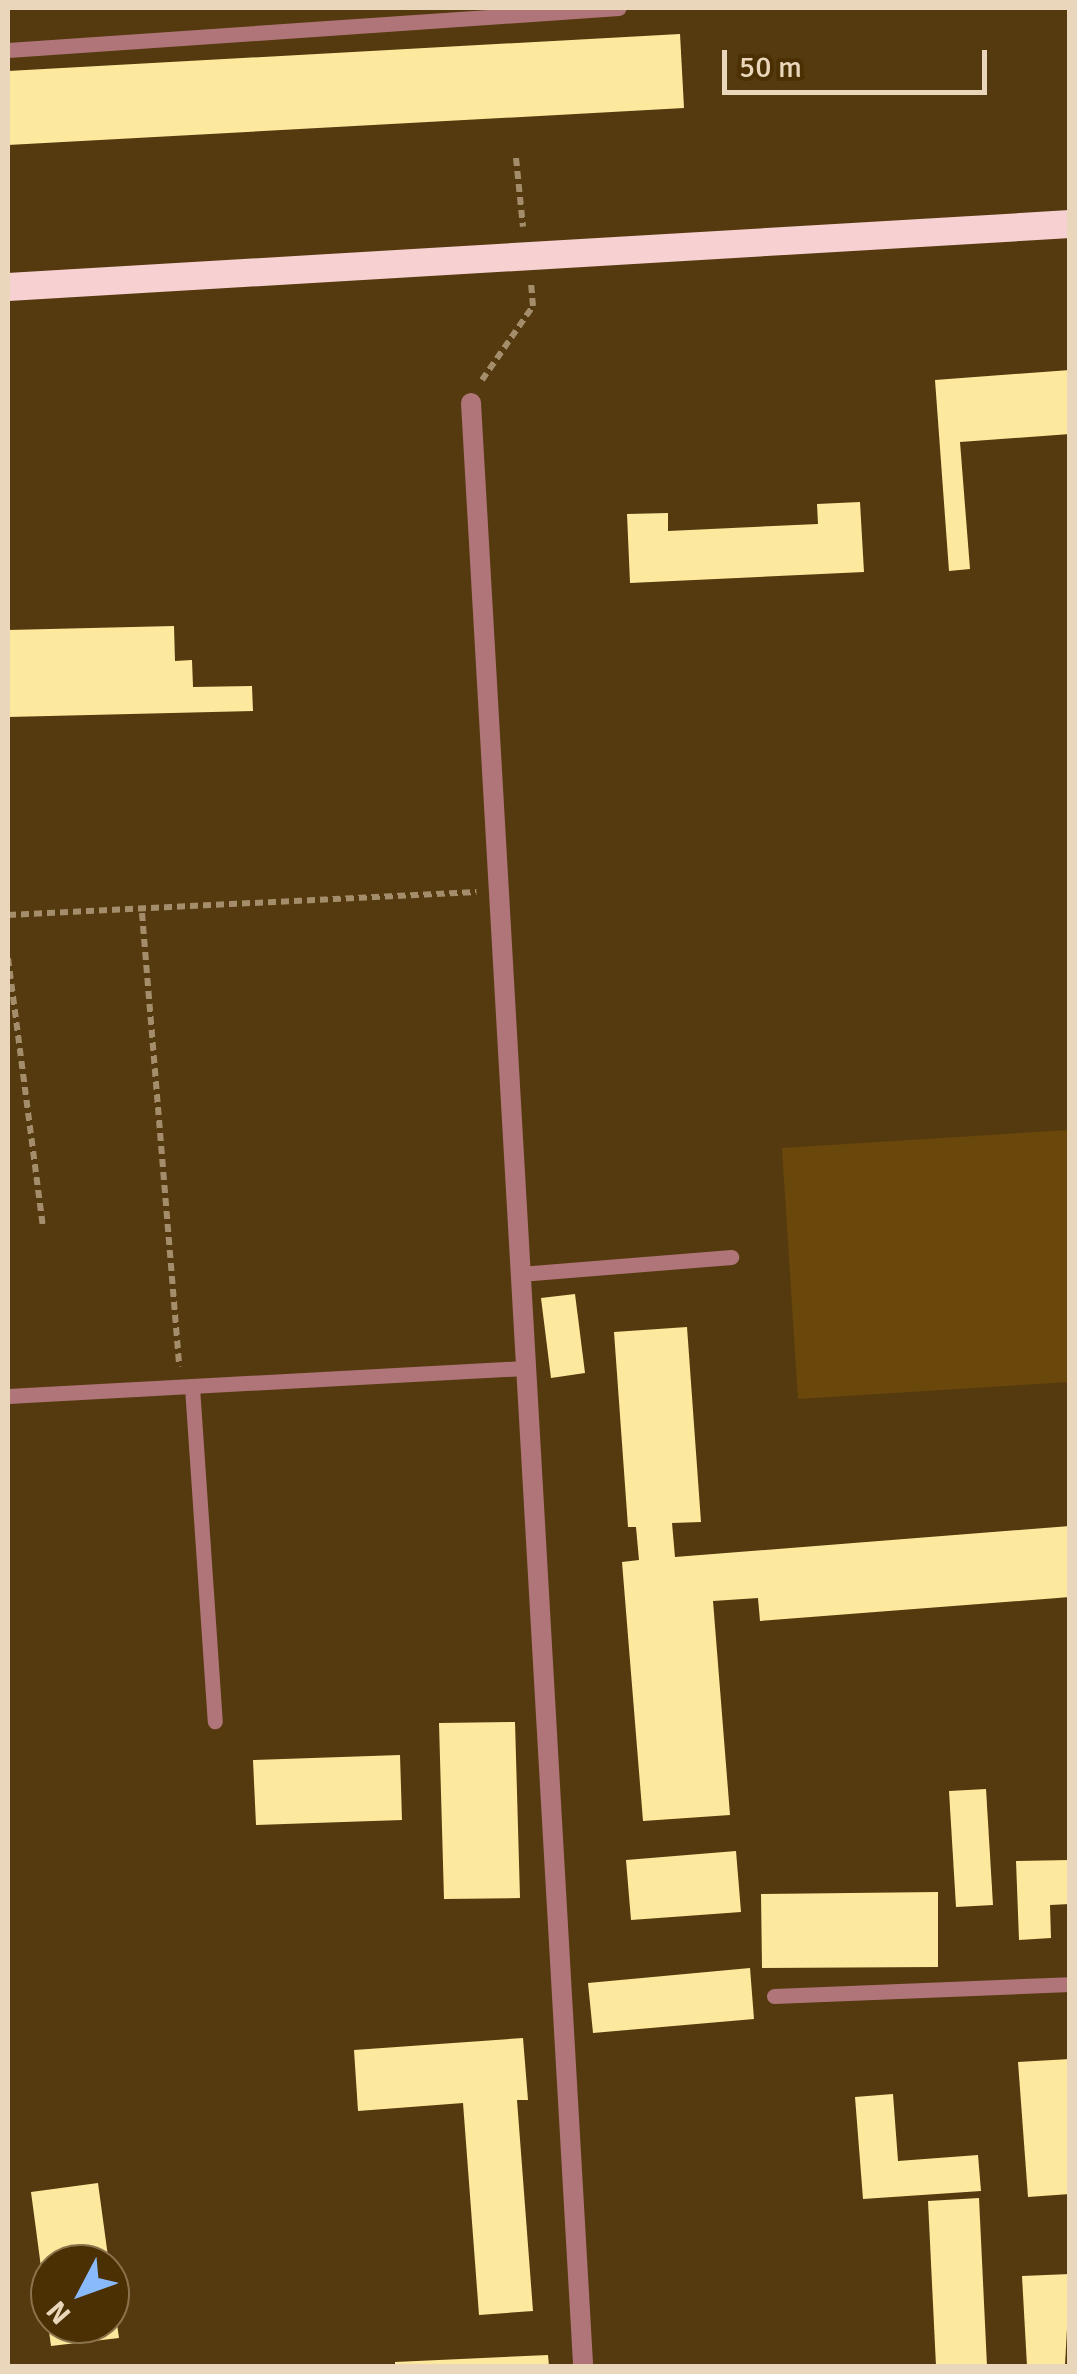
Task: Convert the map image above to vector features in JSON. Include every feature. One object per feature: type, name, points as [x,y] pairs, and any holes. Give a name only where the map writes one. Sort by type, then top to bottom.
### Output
[{"type":"highway","points":[[8,287],[1070,224]]},
{"type":"street","points":[[471,402],[583,2366]]},
{"type":"lane","points":[[8,50],[618,8]]},
{"type":"lane","points":[[520,1274],[731,1257]]},
{"type":"lane","points":[[8,1396],[525,1368]]},
{"type":"lane","points":[[186,1387],[215,1721]]},
{"type":"lane","points":[[774,1996],[1070,1984]]},
{"type":"path","points":[[8,915],[142,913],[499,890]]},
{"type":"path","points":[[142,913],[186,1387]]},
{"type":"path","points":[[8,958],[43,1227]]},
{"type":"shaded area","points":[[1069,1130],[1069,1382],[798,1399],[782,1148]]},
{"type":"building","points":[[680,34],[684,108],[8,145],[8,71]]},
{"type":"building","points":[[1070,370],[1070,434],[960,442],[970,569],[949,571],[935,380]]},
{"type":"building","points":[[860,502],[864,572],[630,583],[627,514],[668,513],[668,531],[818,524],[817,504]]},
{"type":"building","points":[[174,626],[175,661],[192,660],[193,687],[252,686],[253,711],[8,717],[8,630]]},
{"type":"building","points":[[575,1294],[585,1373],[551,1378],[541,1298]]},
{"type":"building","points":[[687,1327],[701,1522],[672,1523],[675,1557],[1070,1526],[1070,1597],[760,1621],[758,1598],[713,1601],[730,1815],[643,1821],[622,1562],[639,1560],[636,1527],[628,1527],[614,1332]]},
{"type":"building","points":[[515,1722],[520,1898],[444,1899],[439,1723]]},
{"type":"building","points":[[400,1755],[402,1820],[256,1825],[253,1760]]},
{"type":"building","points":[[986,1789],[993,1905],[956,1907],[949,1791]]},
{"type":"building","points":[[736,1851],[741,1912],[631,1920],[626,1860]]},
{"type":"building","points":[[1070,1860],[1070,1904],[1050,1905],[1051,1938],[1019,1940],[1016,1861]]},
{"type":"building","points":[[938,1892],[938,1967],[762,1968],[761,1894]]},
{"type":"building","points":[[750,1968],[754,2019],[593,2033],[588,1983]]},
{"type":"building","points":[[523,2038],[528,2100],[517,2100],[533,2311],[479,2315],[463,2103],[358,2111],[354,2050]]},
{"type":"building","points":[[1070,2059],[1070,2194],[1028,2197],[1018,2062]]},
{"type":"building","points":[[893,2094],[898,2161],[978,2155],[981,2191],[863,2199],[855,2097]]},
{"type":"building","points":[[98,2183],[106,2244],[38,2244],[31,2192]]},
{"type":"building","points":[[979,2198],[987,2366],[936,2366],[928,2201]]},
{"type":"building","points":[[1070,2274],[1065,2365],[1027,2366],[1022,2276]]},
{"type":"building","points":[[548,2355],[549,2366],[395,2366],[395,2362]]}]
